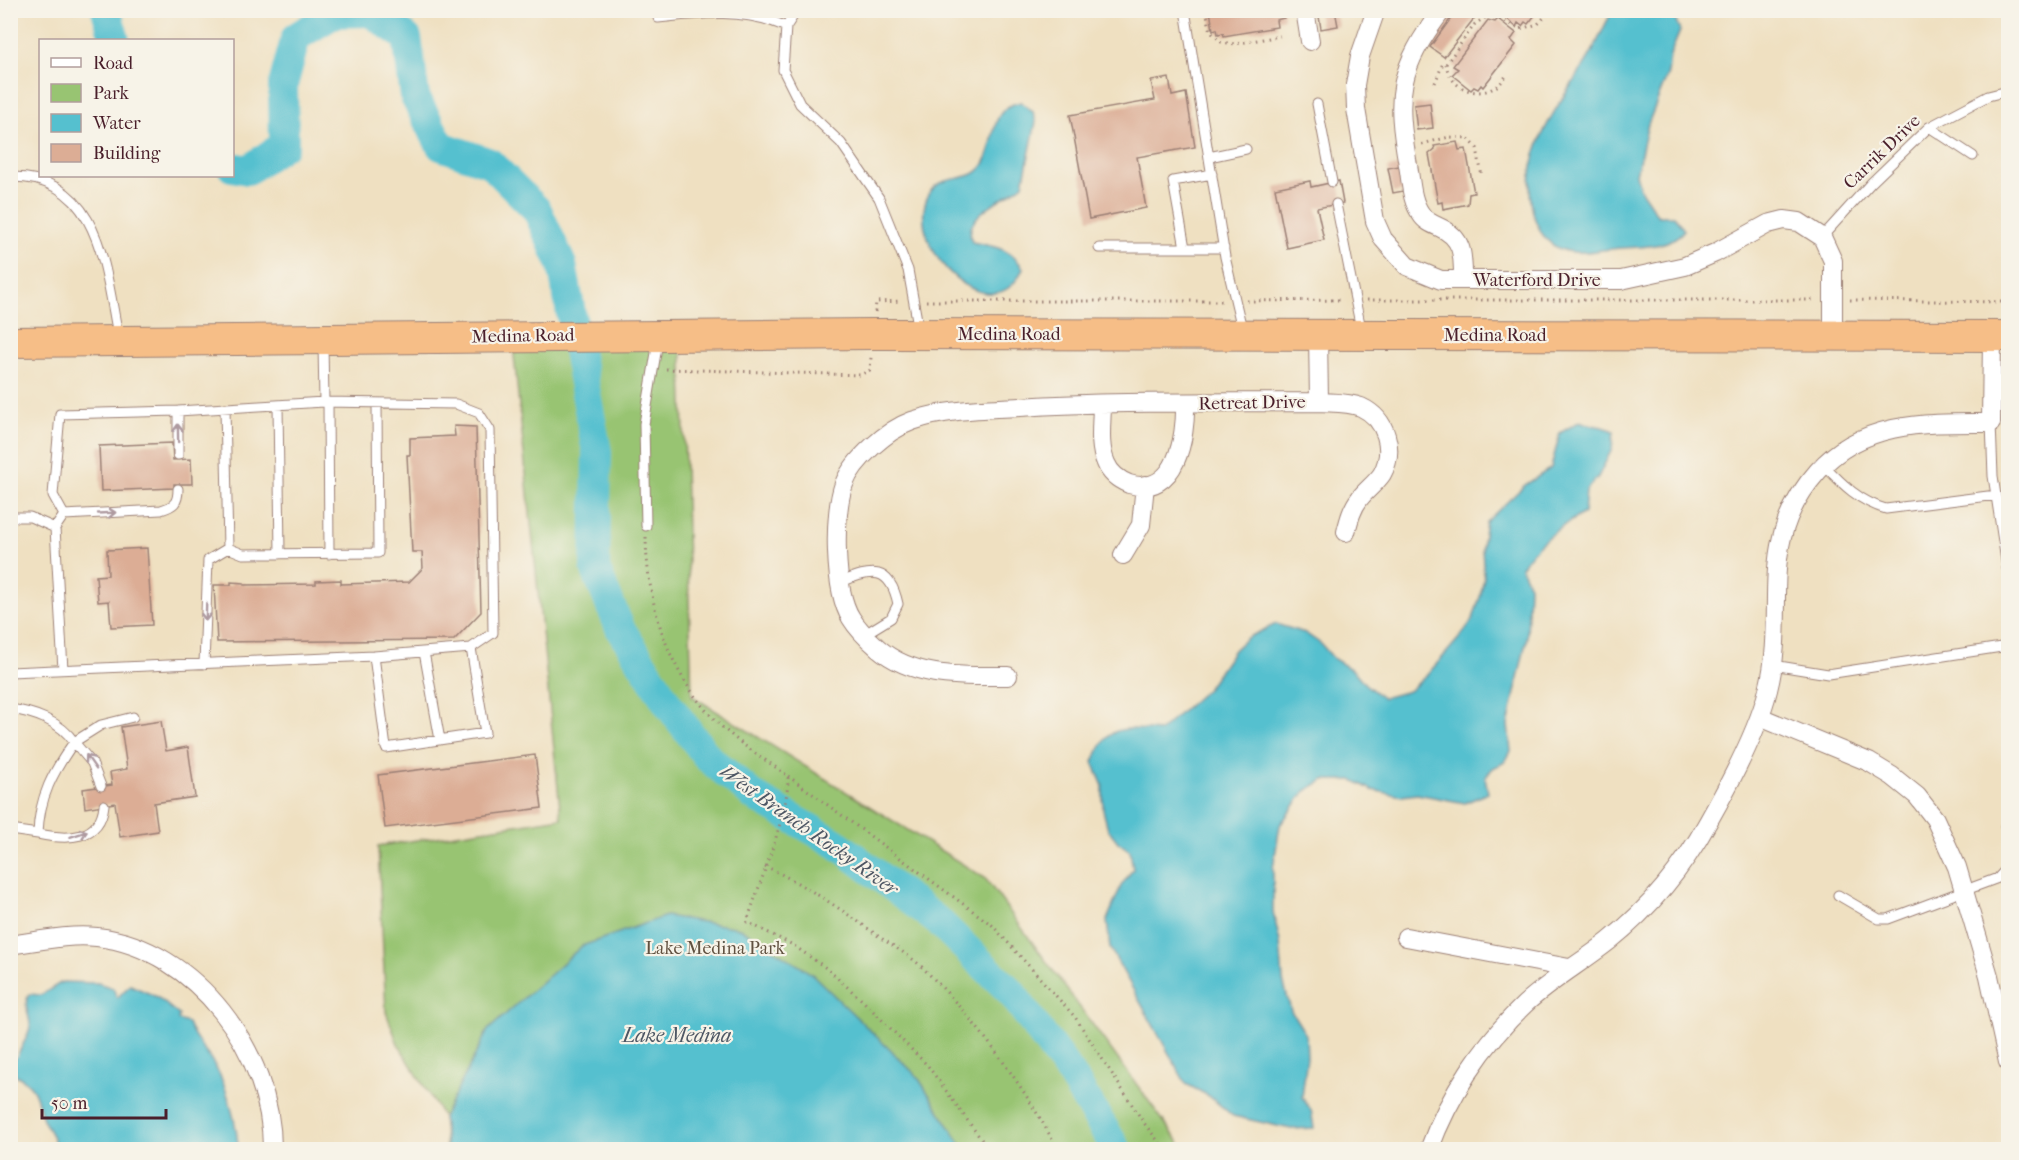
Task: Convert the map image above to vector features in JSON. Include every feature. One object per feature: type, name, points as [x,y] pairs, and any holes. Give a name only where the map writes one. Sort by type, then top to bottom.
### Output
[{"type":"highway","name":"Medina Road","points":[[10,342],[920,333],[2000,336]]},
{"type":"street","points":[[1305,10],[1310,40]]},
{"type":"street","name":"Waterford Drive","points":[[1376,10],[1360,56],[1355,85],[1356,109],[1376,221],[1383,239],[1407,266],[1441,280],[1593,281],[1653,275],[1715,254],[1768,224],[1784,220],[1799,222],[1822,237]]},
{"type":"street","points":[[1442,10],[1418,41],[1408,61],[1400,107],[1415,204],[1430,224],[1450,232],[1458,240],[1463,257],[1463,280]]},
{"type":"street","points":[[1822,237],[1833,261],[1833,336]]},
{"type":"street","name":"Retreat Drive","points":[[1318,334],[1319,402]]},
{"type":"street","points":[[1429,1149],[1452,1098],[1479,1056],[1525,1004],[1569,968],[1608,942],[1632,921],[1669,882],[1709,821],[1760,717],[1773,665],[1776,561],[1781,534],[1791,509],[1805,486],[1824,465],[1844,449],[1890,428],[1917,423],[1991,423],[2000,336]]},
{"type":"street","name":"Retreat Drive","points":[[841,582],[836,516],[844,483],[870,447],[911,421],[961,410],[1101,404],[1319,402],[1360,407],[1380,423],[1389,449],[1387,464],[1380,477],[1359,499],[1350,515],[1346,532]]},
{"type":"street","points":[[1101,404],[1102,451],[1106,464],[1123,481],[1145,485],[1141,525],[1134,541],[1123,555]]},
{"type":"street","name":"Retreat Drive","points":[[1145,485],[1167,474],[1178,458],[1184,441],[1185,404]]},
{"type":"street","points":[[841,582],[850,617],[879,649],[910,666],[949,676],[1008,676]]},
{"type":"street","points":[[1760,717],[1869,762],[1892,776],[1917,796],[1935,819],[1948,842],[1989,976],[2008,1062]]},
{"type":"street","points":[[10,945],[70,937],[97,937],[123,942],[148,952],[194,982],[236,1030],[251,1059],[269,1116],[272,1149]]},
{"type":"street","points":[[1406,937],[1569,968]]},
{"type":"lane","points":[[797,10],[786,27],[783,70],[800,104],[841,143],[879,198],[908,270],[920,333]]},
{"type":"lane","points":[[1185,10],[1224,248],[1243,334]]},
{"type":"lane","points":[[658,18],[729,12],[766,17],[786,27]]},
{"type":"lane","name":"Carrik Drive","points":[[1822,237],[1929,127],[1988,96],[2008,91]]},
{"type":"lane","points":[[1317,104],[1332,182]]},
{"type":"lane","points":[[1929,127],[1973,156]]},
{"type":"lane","points":[[1209,157],[1246,148]]},
{"type":"lane","points":[[1185,248],[1173,181],[1212,174]]},
{"type":"lane","points":[[10,177],[31,177],[56,186],[72,199],[92,225],[105,265],[119,341]]},
{"type":"lane","points":[[1336,204],[1362,335]]},
{"type":"lane","points":[[1099,248],[1224,248]]},
{"type":"lane","points":[[646,526],[644,424],[655,369],[658,335]]},
{"type":"lane","points":[[323,339],[329,554]]},
{"type":"lane","points":[[10,672],[424,652],[471,648],[493,633],[490,430],[479,413],[456,404],[326,402],[178,411],[60,414],[53,495],[64,515]]},
{"type":"lane","points":[[228,548],[243,554],[378,554],[377,403]]},
{"type":"lane","points":[[279,405],[280,554]]},
{"type":"lane","points":[[225,408],[228,548]]},
{"type":"lane","points":[[178,411],[178,455]]},
{"type":"lane","points":[[1991,423],[1996,495],[2008,574]]},
{"type":"lane","points":[[1824,465],[1849,491],[1874,506],[1886,509],[1996,495]]},
{"type":"lane","points":[[64,515],[161,510],[173,507],[178,500],[178,489]]},
{"type":"lane","points":[[63,670],[55,528],[64,515]]},
{"type":"lane","points":[[10,518],[30,517],[55,528]]},
{"type":"lane","points":[[204,664],[208,560],[228,548]]},
{"type":"lane","points":[[841,582],[865,572],[882,574],[894,585],[898,604],[891,618],[866,634]]},
{"type":"lane","points":[[1773,665],[1828,674],[2008,646]]},
{"type":"lane","points":[[374,656],[386,748],[485,733],[471,648]]},
{"type":"lane","points":[[424,652],[440,740]]},
{"type":"lane","points":[[10,708],[58,724],[92,763],[101,786]]},
{"type":"lane","points":[[38,834],[45,791],[57,766],[74,742],[101,725],[133,717]]},
{"type":"lane","points":[[10,830],[62,838],[86,832],[95,828],[102,819],[104,805]]},
{"type":"lane","points":[[2005,826],[2008,845]]},
{"type":"lane","points":[[1838,896],[1879,919],[1888,919],[1998,878],[2008,867]]},
{"type":"path","points":[[1206,10],[1215,39],[1226,44],[1280,36]]},
{"type":"path","points":[[1435,83],[1443,63],[1446,64],[1475,24],[1490,13],[1520,29],[1538,24],[1551,10]]},
{"type":"path","points":[[1446,64],[1448,71],[1468,92],[1491,90],[1507,74]]},
{"type":"path","points":[[1424,152],[1422,142],[1449,137],[1468,138],[1477,148],[1482,177]]},
{"type":"path","points":[[939,302],[1809,300]]},
{"type":"path","points":[[1867,300],[2008,302]]},
{"type":"path","points":[[875,309],[876,302],[885,302]]},
{"type":"path","points":[[655,369],[860,375],[870,370]]},
{"type":"path","points":[[646,526],[649,584],[655,616],[675,662],[709,714],[729,733],[992,925],[1075,1017],[1144,1123],[1165,1149]]},
{"type":"path","points":[[789,776],[789,787],[775,837],[747,922],[801,951],[826,968],[864,1002],[928,1066],[989,1149]]},
{"type":"path","points":[[765,866],[796,881],[834,905],[920,966],[975,1023],[1037,1111],[1058,1149]]},
{"type":"green space","name":"Lake Medina Park","points":[[681,335],[692,696],[985,878],[1184,1149],[446,1149],[443,1117],[398,1044],[386,1012],[378,846],[561,818],[512,336]]},
{"type":"water","points":[[1613,11],[1672,11],[1680,31],[1670,55],[1668,73],[1648,124],[1636,174],[1640,189],[1658,216],[1674,216],[1684,230],[1672,240],[1656,245],[1590,252],[1566,251],[1550,242],[1538,226],[1530,194],[1531,172],[1543,133],[1592,53]]},
{"type":"water","points":[[1021,102],[1033,112],[1036,122],[1023,184],[979,215],[970,232],[972,242],[1007,252],[1023,268],[1010,287],[992,293],[974,289],[955,277],[939,260],[928,239],[924,217],[928,196],[933,188],[978,171],[988,155],[998,118],[1010,105]]},
{"type":"water","points":[[1580,421],[1614,431],[1612,449],[1598,477],[1586,490],[1584,513],[1549,536],[1521,567],[1529,586],[1527,637],[1508,725],[1511,751],[1505,762],[1493,768],[1485,777],[1488,793],[1465,803],[1417,794],[1402,796],[1372,790],[1353,780],[1324,780],[1305,791],[1280,825],[1273,868],[1273,912],[1280,942],[1283,981],[1291,1011],[1306,1035],[1307,1057],[1302,1097],[1311,1110],[1314,1128],[1291,1129],[1233,1116],[1209,1096],[1186,1084],[1110,948],[1107,920],[1121,886],[1133,869],[1130,851],[1118,842],[1108,829],[1103,810],[1103,786],[1093,762],[1099,749],[1111,734],[1118,731],[1135,729],[1160,731],[1208,688],[1234,650],[1247,638],[1276,624],[1305,633],[1321,644],[1334,659],[1354,671],[1365,684],[1383,698],[1409,691],[1427,675],[1473,619],[1484,577],[1482,548],[1486,522],[1525,485],[1551,468],[1560,433]]},
{"type":"water","name":"Lake Medina","points":[[666,916],[740,928],[812,974],[917,1076],[964,1149],[447,1149],[443,1118],[488,1030],[582,946]]},
{"type":"water","points":[[62,982],[98,983],[113,988],[117,998],[130,985],[157,997],[179,1015],[178,1020],[188,1023],[224,1084],[234,1119],[238,1149],[56,1149],[33,1089],[16,1075],[14,1062],[30,1027],[26,1002],[29,994],[41,995]]},
{"type":"building","points":[[1210,10],[1283,10],[1284,18],[1276,20],[1277,27],[1224,36],[1223,33],[1218,34],[1217,29],[1213,30]]},
{"type":"building","points":[[1318,10],[1335,10],[1338,26],[1321,29]]},
{"type":"building","points":[[1457,10],[1469,10],[1476,16],[1444,57],[1430,47]]},
{"type":"building","points":[[1498,10],[1539,10],[1528,24],[1525,22],[1522,26],[1518,23],[1516,27]]},
{"type":"building","points":[[1498,19],[1516,33],[1511,40],[1516,45],[1483,87],[1481,85],[1478,89],[1474,87],[1471,90],[1452,75],[1458,69],[1453,66],[1488,20],[1495,22]]},
{"type":"building","points":[[1169,78],[1172,96],[1186,93],[1195,147],[1137,157],[1146,208],[1089,219],[1070,115],[1155,100],[1151,81]]},
{"type":"building","points":[[1430,103],[1433,128],[1417,130],[1414,105]]},
{"type":"building","points":[[1457,142],[1459,150],[1466,149],[1474,193],[1469,194],[1468,204],[1443,209],[1442,202],[1438,203],[1429,154],[1435,149],[1434,146]]},
{"type":"building","points":[[1404,165],[1409,190],[1393,193],[1388,168]]},
{"type":"building","points":[[1310,181],[1311,187],[1339,181],[1343,203],[1317,208],[1324,240],[1287,248],[1275,188]]},
{"type":"building","points":[[454,426],[476,427],[481,612],[454,640],[217,642],[214,585],[231,585],[231,582],[244,583],[244,585],[316,584],[316,581],[341,580],[341,584],[409,582],[423,568],[422,552],[412,552],[407,455],[410,455],[410,438],[455,436]]},
{"type":"building","points":[[172,443],[173,460],[191,459],[192,484],[174,484],[174,488],[101,491],[99,446]]},
{"type":"building","points":[[147,548],[152,625],[111,627],[109,601],[98,602],[96,576],[108,575],[107,550]]},
{"type":"building","points":[[161,721],[166,751],[188,747],[195,797],[154,803],[158,831],[120,837],[115,803],[85,808],[83,789],[112,785],[110,772],[127,769],[121,727]]},
{"type":"building","points":[[535,755],[542,808],[385,828],[378,775]]},
{"type":"waterway","name":"West Branch Rocky River","points":[[106,10],[115,39]]},
{"type":"waterway","name":"West Branch Rocky River","points":[[234,167],[248,170],[284,145],[283,85],[296,37],[335,13],[370,12],[407,38],[415,97],[441,146],[490,163],[537,210],[562,265],[597,452],[595,568],[620,628],[668,704],[708,758],[754,796],[837,844],[939,922],[1011,992],[1070,1073],[1117,1150]]}]
